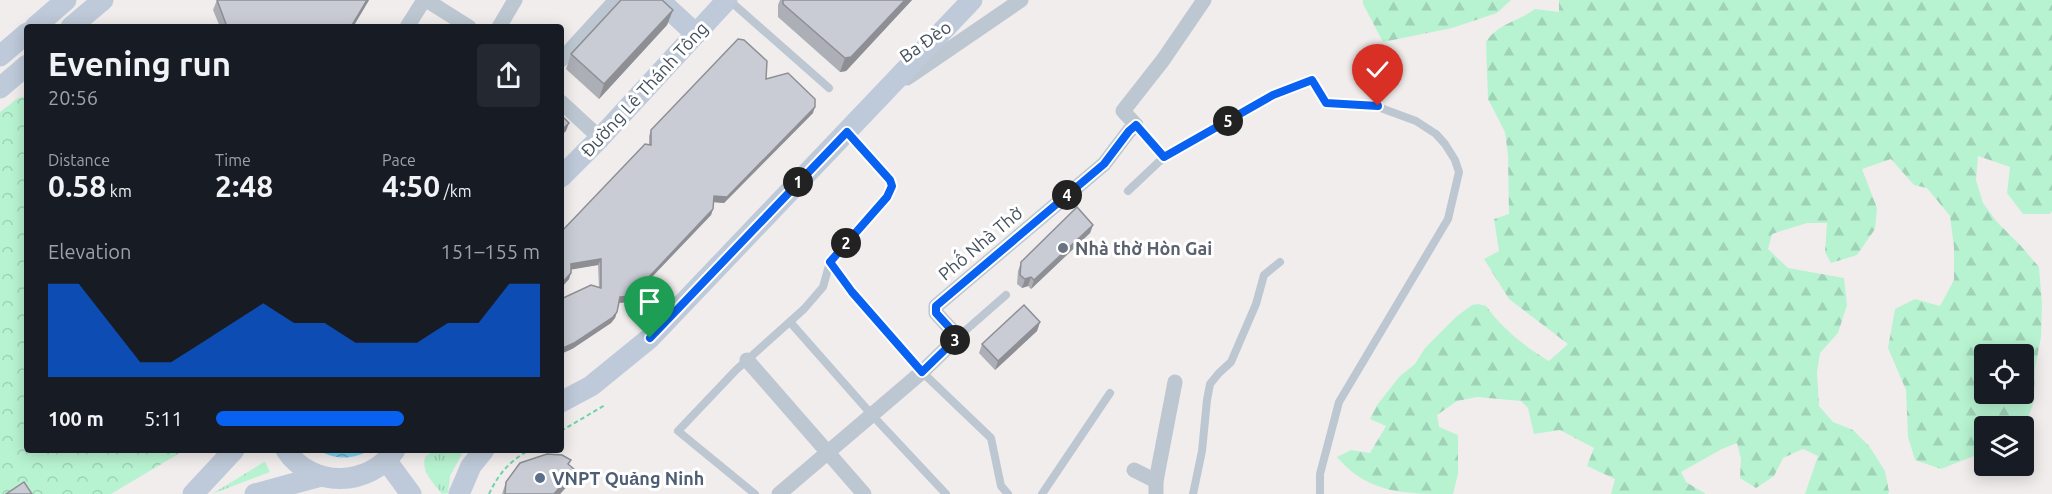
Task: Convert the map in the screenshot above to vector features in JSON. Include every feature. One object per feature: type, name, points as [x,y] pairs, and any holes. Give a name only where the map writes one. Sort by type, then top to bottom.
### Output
[{"type":"street","points":[[44,24],[66,0]]},
{"type":"street","points":[[409,24],[425,0],[464,24]]},
{"type":"street","points":[[501,24],[515,0]]},
{"type":"street","points":[[564,57],[616,0]]},
{"type":"street","points":[[659,0],[696,34]]},
{"type":"street","name":"Đường Lê Thánh Tông","points":[[564,174],[728,0]]},
{"type":"street","points":[[565,397],[591,386],[650,338],[972,0]]},
{"type":"street","name":"Ba Đèo","points":[[882,95],[1021,0]]},
{"type":"street","points":[[1136,125],[1123,111],[1204,0]]},
{"type":"street","points":[[75,24],[96,9]]},
{"type":"street","points":[[0,56],[24,36]]},
{"type":"street","points":[[0,88],[24,68]]},
{"type":"street","points":[[564,105],[600,138]]},
{"type":"street","name":"Phố Nhà Thờ","points":[[958,337],[936,313],[936,306],[1104,164],[1136,125]]},
{"type":"street","points":[[778,494],[922,372],[958,337]]},
{"type":"street","points":[[747,360],[864,494]]},
{"type":"street","points":[[1134,470],[1156,488],[1175,382]]},
{"type":"street","points":[[193,494],[231,453]]},
{"type":"street","points":[[289,453],[298,464],[337,483]]},
{"type":"street","points":[[459,494],[471,466],[482,453]]},
{"type":"street","points":[[255,494],[337,483],[364,475],[390,455],[411,494]]},
{"type":"lane","points":[[728,0],[829,88]]},
{"type":"lane","points":[[1128,191],[1164,157],[1273,95],[1312,80],[1326,103],[1378,106],[1416,121],[1436,134],[1455,160],[1459,172],[1448,219],[1338,402],[1320,474],[1320,494]]},
{"type":"lane","points":[[1136,125],[1164,157]]},
{"type":"lane","points":[[755,494],[678,431],[823,287],[830,262],[887,197],[892,186],[890,180],[847,132]]},
{"type":"lane","points":[[830,262],[852,292],[922,372],[991,438],[1001,486],[1008,494]]},
{"type":"lane","points":[[1193,494],[1202,451],[1210,384],[1231,362],[1256,304],[1264,275],[1280,262]]},
{"type":"lane","points":[[958,337],[1006,295]]},
{"type":"lane","points":[[790,322],[946,494]]},
{"type":"lane","points":[[1042,494],[1110,393]]},
{"type":"path","points":[[564,429],[605,405]]},
{"type":"path","points":[[489,494],[498,475],[524,453]]},
{"type":"green space","points":[[1363,0],[1511,0],[1497,13],[1452,28],[1383,42]]},
{"type":"green space","points":[[1559,0],[2052,0],[2052,211],[2050,214],[2023,214],[2007,193],[2010,167],[1978,156],[1976,180],[1983,203],[1997,222],[2039,267],[2042,304],[2034,402],[2034,344],[1974,344],[1974,404],[2033,404],[2028,416],[1974,416],[1974,456],[1941,469],[1915,460],[1908,437],[1906,390],[1888,348],[1895,309],[1915,299],[1940,306],[1954,280],[1954,247],[1950,216],[1927,188],[1914,185],[1891,159],[1862,169],[1877,208],[1875,229],[1857,255],[1831,263],[1825,252],[1827,223],[1807,223],[1772,234],[1768,249],[1788,268],[1844,278],[1847,305],[1838,333],[1820,353],[1817,372],[1819,406],[1833,422],[1853,430],[1869,446],[1885,471],[1888,494],[1805,494],[1818,456],[1803,449],[1783,458],[1774,476],[1756,488],[1740,478],[1741,459],[1737,443],[1681,472],[1686,482],[1706,494],[1611,494],[1615,479],[1587,466],[1594,448],[1560,430],[1534,434],[1528,408],[1521,401],[1477,397],[1457,401],[1437,415],[1439,427],[1458,435],[1458,474],[1453,494],[1404,492],[1389,489],[1375,485],[1349,469],[1337,457],[1351,450],[1370,453],[1386,426],[1370,419],[1377,405],[1400,376],[1415,364],[1425,348],[1457,316],[1472,305],[1486,306],[1514,336],[1549,361],[1568,344],[1509,299],[1484,259],[1499,251],[1494,219],[1509,214],[1508,155],[1505,132],[1488,99],[1486,42],[1496,31],[1535,9],[1559,12]]},
{"type":"green space","points":[[24,97],[24,453],[180,453],[111,494],[0,494],[0,112],[18,98]]},
{"type":"green space","points":[[431,453],[462,453],[450,476],[448,493],[442,494],[429,477],[424,462],[425,457]]},
{"type":"green space","points":[[264,462],[270,472],[212,494]]},
{"type":"water","points":[[324,453],[363,453],[345,458]]},
{"type":"building","points":[[217,0],[367,0],[353,24],[226,24]]},
{"type":"building","points":[[621,0],[662,0],[673,10],[604,84],[571,54]]},
{"type":"building","points":[[783,0],[905,0],[851,57],[845,58],[783,4]]},
{"type":"building","points":[[738,39],[744,40],[767,61],[766,79],[788,73],[815,99],[815,107],[727,197],[714,196],[713,209],[631,296],[620,297],[617,312],[613,317],[564,348],[564,298],[591,285],[601,288],[601,259],[571,264],[571,273],[564,281],[564,229],[645,144],[651,145],[651,130]]},
{"type":"building","points":[[564,118],[569,123],[564,128]]},
{"type":"building","points":[[1077,207],[1093,225],[1034,280],[1031,277],[1025,279],[1020,275],[1021,262]]},
{"type":"building","points":[[1024,305],[1040,322],[998,361],[982,344]]},
{"type":"building","name":"VNPT Quảng Ninh","points":[[547,454],[562,455],[571,460],[568,464],[575,470],[554,494],[505,494],[506,482],[520,463]]},
{"type":"building","points":[[24,482],[32,494],[6,494]]},
{"type":"place","name":"Nhà thờ Hòn Gai","points":[[1063,248]]},
{"type":"place","name":"VNPT Quảng Ninh","points":[[540,478]]},
{"type":"route","points":[[650,338],[847,132],[890,180],[892,186],[887,197],[830,262],[852,292],[922,372],[958,337],[936,313],[936,306],[1104,164],[1136,125],[1164,157],[1273,95],[1312,80],[1326,103],[1378,106]]}]
